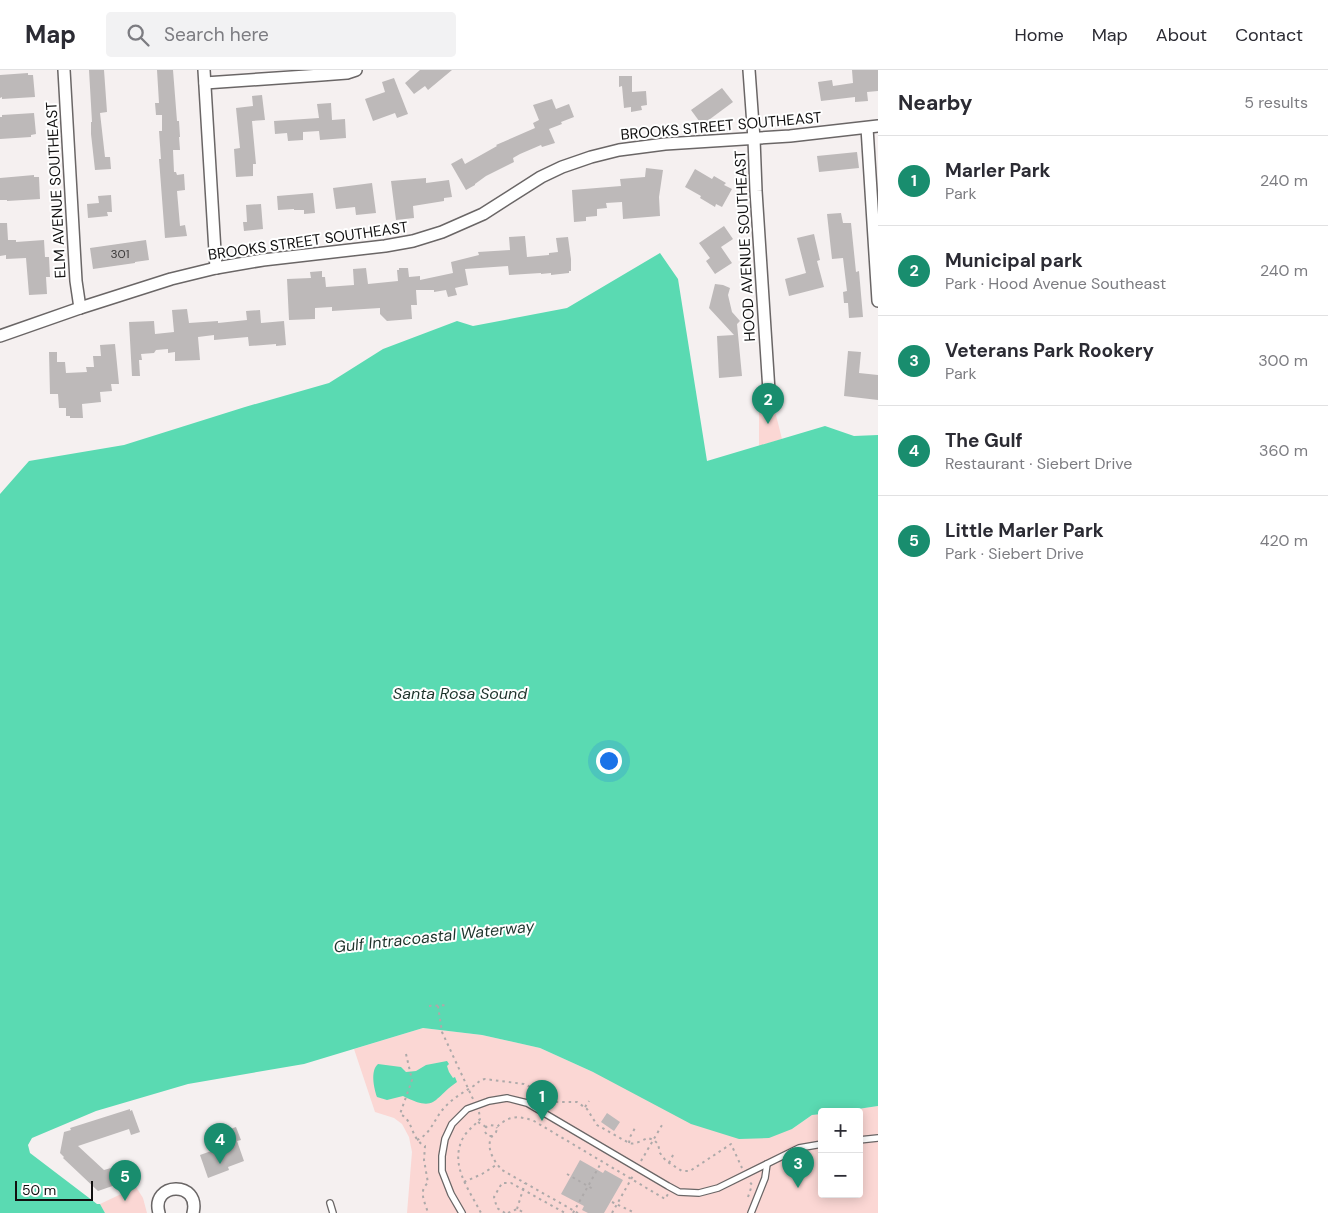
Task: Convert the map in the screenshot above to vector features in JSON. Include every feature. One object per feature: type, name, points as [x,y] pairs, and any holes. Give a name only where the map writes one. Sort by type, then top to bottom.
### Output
[{"type":"street","name":"ELM AVENUE SOUTHEAST","points":[[64,70],[76,281],[80,308]]},
{"type":"street","points":[[204,70],[216,268]]},
{"type":"street","points":[[205,83],[347,73],[356,70]]},
{"type":"street","name":"HOOD AVENUE SOUTHEAST","points":[[748,70],[769,391]]},
{"type":"street","name":"BROOKS STREET SOUTHEAST","points":[[0,336],[171,279],[216,268],[263,260],[413,241],[458,226],[483,214],[541,177],[562,167],[618,150],[666,144],[754,139],[872,127]]},
{"type":"street","points":[[872,127],[878,300]]},
{"type":"street","points":[[159,1213],[159,1199],[163,1194],[179,1188],[190,1194],[194,1206],[193,1213]]},
{"type":"lane","points":[[462,1213],[451,1194],[442,1171],[445,1139],[452,1124],[467,1109],[489,1100],[507,1098],[527,1103],[679,1192],[699,1193],[718,1188],[799,1148],[818,1145]]},
{"type":"lane","points":[[863,1140],[878,1138]]},
{"type":"lane","points":[[751,1213],[766,1178],[767,1164]]},
{"type":"lane","points":[[330,1203],[333,1213]]},
{"type":"path","points":[[429,1006],[448,1005]]},
{"type":"path","points":[[438,1006],[442,1032],[481,1116],[464,1137],[458,1155],[460,1174],[481,1213]]},
{"type":"path","points":[[406,1054],[412,1080],[400,1114],[406,1117],[417,1140],[425,1146],[424,1160],[428,1183],[422,1192],[428,1213]]},
{"type":"path","points":[[417,1140],[425,1136],[445,1106],[481,1080],[524,1084],[548,1095],[554,1101],[577,1102],[585,1107],[597,1125],[609,1129],[631,1144],[648,1138],[654,1140],[658,1144],[663,1157],[682,1171],[690,1171],[731,1144],[752,1185],[745,1204]]},
{"type":"path","points":[[548,1095],[553,1089],[557,1088]]},
{"type":"path","points":[[585,1107],[589,1101]]},
{"type":"path","points":[[578,1213],[573,1212],[496,1165],[491,1152],[492,1136],[497,1128],[506,1120],[520,1117],[534,1121],[665,1199],[671,1188]]},
{"type":"path","points":[[478,1122],[486,1127],[490,1125],[497,1128]]},
{"type":"path","points":[[486,1127],[485,1132],[488,1136],[492,1136]]},
{"type":"path","points":[[628,1142],[635,1128]]},
{"type":"path","points":[[669,1163],[674,1153]]},
{"type":"path","points":[[573,1212],[602,1162]]},
{"type":"path","points":[[464,1182],[496,1165]]},
{"type":"path","points":[[567,1174],[593,1189]]},
{"type":"path","points":[[525,1213],[518,1209],[506,1213],[497,1208],[494,1197],[502,1183],[511,1183],[566,1213]]},
{"type":"path","points":[[518,1209],[525,1183]]},
{"type":"path","points":[[612,1202],[635,1213]]},
{"type":"shaded area","points":[[774,407],[782,439],[759,446],[759,408]]},
{"type":"shaded area","points":[[423,1028],[482,1035],[540,1048],[593,1072],[792,1129],[812,1115],[818,1114],[818,1198],[863,1198],[863,1108],[878,1106],[878,1213],[407,1213],[412,1152],[409,1137],[402,1124],[394,1118],[375,1112],[354,1049]]},
{"type":"shaded area","points":[[136,1187],[143,1198],[147,1213],[105,1213],[100,1204]]},
{"type":"water","name":"Santa Rosa Sound","points":[[660,253],[678,279],[707,461],[825,426],[854,436],[878,435],[878,1106],[863,1108],[818,1108],[818,1114],[812,1115],[792,1129],[769,1138],[739,1139],[691,1124],[593,1072],[540,1048],[482,1035],[423,1028],[304,1064],[188,1084],[96,1111],[32,1138],[28,1145],[30,1153],[97,1204],[100,1204],[105,1213],[0,1213],[0,494],[29,461],[124,445],[329,383],[383,349],[457,321],[473,326],[567,308]]},
{"type":"water","points":[[447,1061],[449,1072],[453,1078],[455,1077],[457,1082],[433,1102],[428,1104],[422,1103],[403,1096],[387,1100],[377,1097],[373,1075],[378,1064],[401,1067],[406,1072],[416,1071],[426,1065]]},
{"type":"building","points":[[89,70],[104,70],[107,112],[100,113],[105,157],[110,157],[111,169],[95,170],[91,134]]},
{"type":"building","points":[[157,70],[173,70],[180,137],[180,150],[173,150],[174,172],[177,175],[184,174],[185,190],[177,191],[180,226],[185,225],[187,236],[165,238],[159,159],[161,159],[159,131],[162,131],[162,115],[156,115],[155,103],[159,103]]},
{"type":"building","points":[[420,70],[452,70],[428,90],[425,86],[414,94],[405,83]]},
{"type":"building","points":[[852,70],[878,70],[878,91],[867,92],[868,101],[855,102],[855,97],[821,101],[818,82],[832,80],[833,86],[853,83]]},
{"type":"building","points":[[28,73],[28,75],[33,75],[35,97],[0,98],[0,75]]},
{"type":"building","points":[[619,76],[632,76],[632,92],[646,91],[647,105],[641,106],[642,110],[631,112],[631,107],[624,108],[622,86],[619,87]]},
{"type":"building","points":[[394,78],[408,114],[397,118],[395,113],[373,121],[365,99],[385,92],[382,82]]},
{"type":"building","points":[[722,88],[733,102],[702,125],[691,110]]},
{"type":"building","points":[[262,95],[265,120],[252,121],[256,164],[253,164],[253,176],[236,177],[234,149],[240,148],[236,108],[253,106],[252,96]]},
{"type":"building","points":[[552,99],[556,109],[569,104],[574,117],[549,129],[555,143],[542,147],[541,145],[520,154],[513,158],[514,162],[486,176],[466,190],[451,164],[462,158],[465,164],[496,145],[535,128],[533,123],[539,120],[533,105]]},
{"type":"building","points":[[331,103],[332,120],[345,119],[346,138],[320,140],[319,131],[303,132],[303,140],[288,141],[287,133],[275,134],[274,121],[319,118],[317,104]]},
{"type":"building","points":[[34,113],[36,134],[31,135],[31,137],[0,139],[0,117],[2,115]]},
{"type":"building","points":[[857,152],[859,168],[819,172],[817,156]]},
{"type":"building","points":[[646,168],[663,170],[659,197],[660,216],[623,219],[622,202],[606,203],[607,208],[597,209],[597,216],[586,217],[586,221],[574,222],[572,190],[621,186],[620,179],[645,177]]},
{"type":"building","points":[[695,169],[712,179],[714,176],[732,189],[722,207],[716,204],[715,207],[685,187]]},
{"type":"building","points":[[34,175],[34,177],[39,177],[40,199],[0,200],[0,178]]},
{"type":"building","points":[[426,178],[426,183],[449,180],[452,197],[444,198],[444,201],[413,206],[414,218],[396,220],[391,181]]},
{"type":"building","points":[[372,183],[376,213],[356,215],[355,207],[336,209],[333,188]]},
{"type":"building","points":[[313,193],[315,213],[304,214],[304,210],[294,209],[278,210],[277,196]]},
{"type":"building","points":[[111,195],[112,212],[107,212],[108,216],[88,218],[87,204],[99,203],[98,196]]},
{"type":"building","points":[[261,204],[263,229],[244,231],[243,222],[247,222],[246,205]]},
{"type":"building","points":[[841,213],[843,223],[851,223],[856,272],[859,271],[863,317],[849,318],[848,303],[844,303],[843,292],[847,291],[843,258],[832,259],[827,214]]},
{"type":"building","points":[[0,223],[7,223],[8,240],[16,240],[16,242],[44,240],[45,257],[49,257],[50,277],[46,277],[47,294],[29,295],[26,258],[6,259],[6,255],[0,256]]},
{"type":"building","points":[[724,226],[733,239],[721,247],[732,263],[715,274],[706,261],[710,258],[699,243]]},
{"type":"building","points":[[814,234],[820,260],[817,261],[824,287],[789,296],[785,279],[806,273],[797,238]]},
{"type":"building","points":[[525,236],[527,257],[549,255],[549,253],[558,252],[556,238],[568,237],[571,271],[569,273],[551,275],[551,273],[541,273],[509,275],[508,266],[465,269],[468,285],[455,288],[457,295],[448,297],[446,290],[434,292],[434,290],[416,290],[417,305],[411,305],[412,319],[387,321],[380,314],[380,308],[332,311],[332,307],[315,308],[315,319],[289,320],[287,279],[311,278],[310,272],[322,271],[326,287],[354,285],[353,269],[366,268],[368,284],[398,281],[397,270],[399,268],[408,268],[409,277],[420,276],[420,280],[453,273],[451,262],[479,255],[478,252],[510,250],[509,237]]},
{"type":"building","points":[[146,240],[149,260],[93,269],[90,248]]},
{"type":"building","points":[[715,284],[730,288],[728,295],[732,312],[740,321],[737,324],[742,376],[719,378],[717,336],[734,335],[709,308]]},
{"type":"building","points":[[187,309],[189,323],[247,320],[246,311],[260,310],[261,323],[284,321],[286,345],[249,346],[248,337],[214,340],[214,335],[198,337],[200,360],[175,361],[175,352],[168,353],[168,349],[156,350],[154,353],[141,354],[142,360],[139,360],[140,376],[132,376],[129,322],[154,321],[155,334],[174,332],[172,310]]},
{"type":"building","points":[[115,344],[119,384],[111,384],[112,391],[100,392],[101,402],[82,404],[83,418],[70,418],[70,416],[66,416],[66,408],[59,408],[58,394],[50,394],[49,352],[57,352],[57,362],[65,362],[66,373],[87,372],[86,367],[94,367],[93,356],[101,356],[100,345]]},
{"type":"building","points":[[848,351],[861,352],[859,373],[878,375],[878,400],[844,396]]},
{"type":"building","points":[[130,1109],[140,1132],[131,1135],[129,1129],[78,1146],[104,1170],[118,1166],[120,1172],[124,1171],[127,1181],[98,1191],[60,1153],[64,1132],[71,1130],[70,1128]]},
{"type":"building","points":[[607,1113],[620,1122],[614,1131],[601,1122]]},
{"type":"building","points":[[236,1127],[241,1140],[237,1141],[244,1161],[228,1167],[229,1170],[208,1178],[200,1155],[228,1145],[224,1131]]},
{"type":"building","points":[[580,1160],[603,1173],[605,1170],[623,1180],[604,1213],[588,1213],[582,1210],[584,1206],[561,1194]]},
{"type":"place","name":"Municipal park","points":[[768,424]]},
{"type":"place","name":"Marler Park","points":[[542,1121]]},
{"type":"place","name":"The Gulf","points":[[220,1164]]},
{"type":"place","name":"Veterans Park Rookery","points":[[798,1188]]},
{"type":"place","name":"Little Marler Park","points":[[125,1201]]},
{"type":"water label","name":"Gulf Intracoastal Waterway","points":[[434,936]]}]
